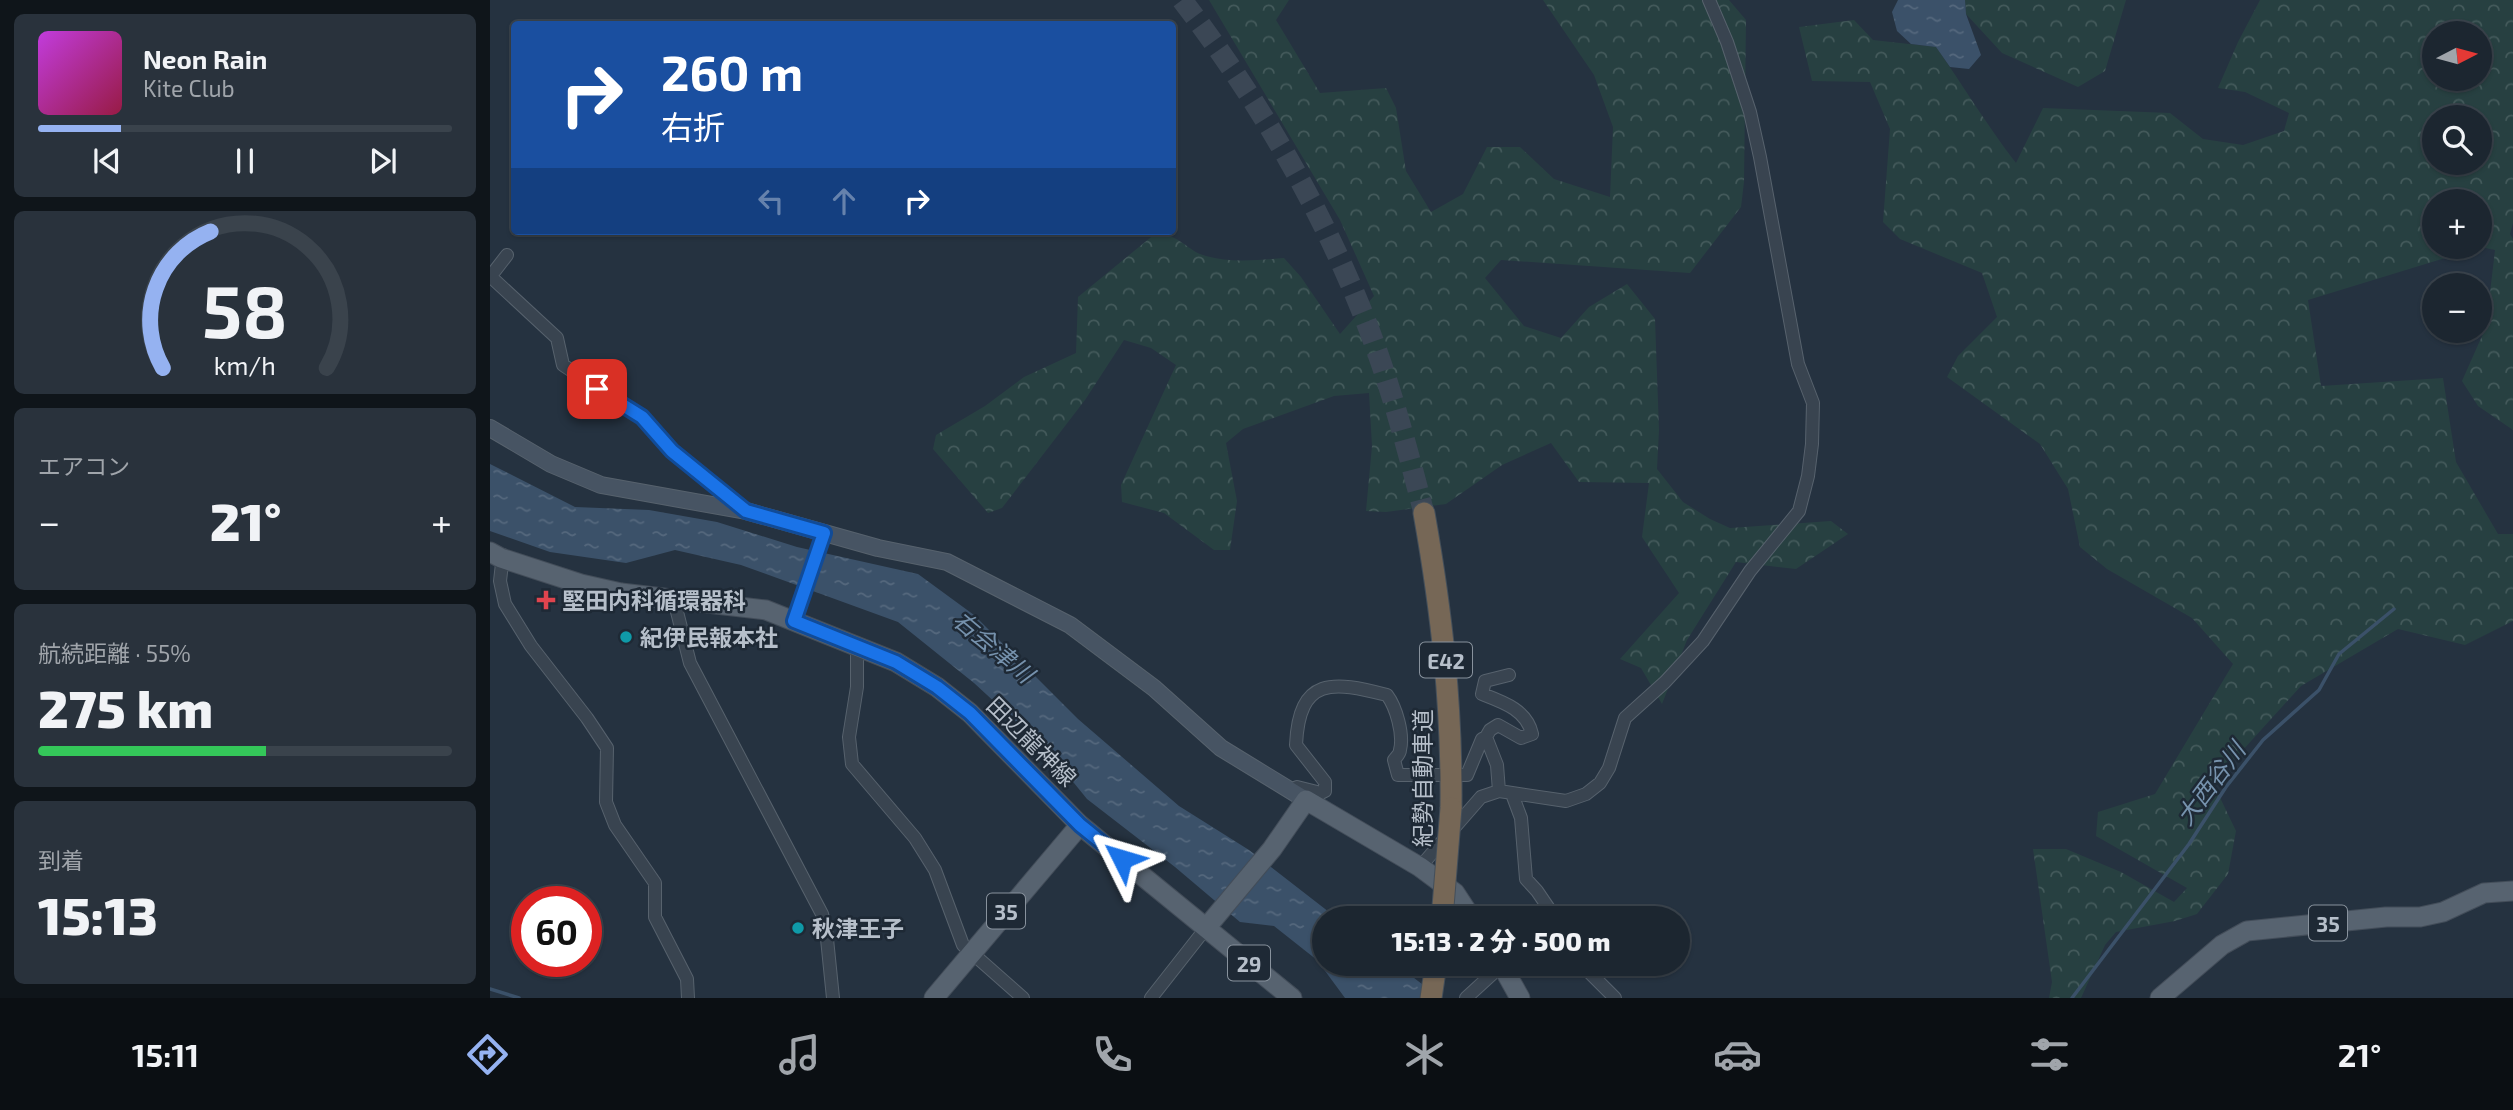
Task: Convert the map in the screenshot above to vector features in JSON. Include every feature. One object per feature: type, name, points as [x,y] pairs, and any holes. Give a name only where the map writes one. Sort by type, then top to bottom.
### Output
[{"type":"highway","name":"紀勢自動車道","points":[[1424,513],[1446,653],[1451,753],[1451,808],[1443,906]]},
{"type":"highway","points":[[1431,998],[1434,976]]},
{"type":"main road","name":"田辺龍神線","points":[[499,554],[581,584],[621,593],[766,610],[794,617],[896,662],[937,687],[970,713],[1080,825],[1209,924],[1292,998]]},
{"type":"main road","points":[[1209,924],[1272,849],[1298,795],[1420,867],[1455,893],[1464,906]]},
{"type":"main road","name":"35","points":[[934,998],[1080,825]]},
{"type":"main road","name":"35","points":[[2160,998],[2222,945],[2247,931],[2386,917],[2420,918],[2443,912],[2484,892],[2513,891]]},
{"type":"main road","points":[[1508,976],[1520,998]]},
{"type":"street","points":[[1420,867],[1481,797],[1505,793],[1566,801],[1586,794],[1600,783],[1609,768],[1625,718],[1665,682],[1703,641],[1750,571],[1799,511],[1808,476],[1813,403],[1798,364],[1750,112],[1727,43],[1709,0]]},
{"type":"street","points":[[507,256],[490,277],[557,338],[563,366],[642,417],[672,451],[746,511]]},
{"type":"street","points":[[490,428],[547,467],[601,485],[746,511],[823,535],[947,562],[1070,625],[1154,688],[1221,748],[1298,795]]},
{"type":"street","points":[[794,617],[823,535]]},
{"type":"street","points":[[499,554],[500,581],[505,604],[531,646],[607,748],[606,802],[615,825],[655,883],[655,917],[687,979],[688,998]]},
{"type":"street","points":[[674,600],[690,663],[822,914],[827,929],[833,998]]},
{"type":"street","points":[[857,646],[857,687],[849,737],[852,764],[915,838],[935,870],[963,945],[1023,998]]},
{"type":"street","points":[[1462,775],[1467,775],[1482,738],[1498,725],[1521,738],[1532,734],[1530,723],[1511,706],[1482,694],[1485,681],[1509,675]]},
{"type":"street","points":[[1298,795],[1297,787],[1321,793],[1325,791],[1325,782],[1296,746],[1301,711],[1319,691],[1338,685],[1387,695],[1398,720],[1401,750],[1394,760],[1398,775],[1440,775]]},
{"type":"street","points":[[1486,737],[1505,793],[1521,818],[1526,879],[1546,906]]},
{"type":"street","points":[[1151,998],[1209,924]]},
{"type":"street","points":[[1466,998],[1490,976]]},
{"type":"street","points":[[1593,976],[1615,998]]},
{"type":"green space","points":[[1209,0],[1289,0],[1276,20],[1320,93],[1386,88],[1396,108],[1406,171],[1431,212],[1463,194],[1487,147],[1520,147],[1554,179],[1610,197],[1613,127],[1594,75],[1543,0],[1729,0],[1746,20],[1744,182],[1741,207],[1690,273],[1501,260],[1485,278],[1524,326],[1561,338],[1589,307],[1627,284],[1655,319],[1659,430],[1657,469],[1683,502],[1730,528],[1831,521],[1848,534],[1796,569],[1736,562],[1687,640],[1662,704],[1641,668],[1620,659],[1679,593],[1642,537],[1649,483],[1579,482],[1551,443],[1502,465],[1446,504],[1386,512],[1366,511],[1372,446],[1369,393],[1334,396],[1243,429],[1226,443],[1237,501],[1230,550],[1214,550],[1164,513],[1122,502],[1121,485],[1176,365],[1151,348],[1124,340],[1085,400],[1002,508],[988,513],[933,449],[936,435],[985,406],[1024,377],[1076,353],[1078,297],[1154,235],[1172,237],[1199,253],[1225,260],[1284,258],[1301,277],[1340,334],[1374,296],[1340,220]]},
{"type":"green space","points":[[1965,0],[2126,0],[2105,71],[2078,87],[2002,53],[1966,14]]},
{"type":"green space","points":[[2260,0],[2513,0],[2513,223],[2510,234],[2513,239],[2513,430],[2478,406],[2462,381],[2479,343],[2492,343],[2492,276],[2495,250],[2492,249],[2492,189],[2422,189],[2422,259],[2442,259],[2308,300],[2321,386],[2443,378],[2456,462],[2498,534],[2513,534],[2513,621],[2465,645],[2398,629],[2301,686],[2213,783],[2236,831],[2228,874],[2197,914],[2116,932],[2105,945],[2081,998],[2049,998],[2052,982],[2033,849],[2066,849],[2121,872],[2174,902],[2187,888],[2096,836],[2098,812],[2155,794],[2233,664],[2192,618],[2107,569],[2080,547],[2068,489],[2040,444],[1947,377],[1958,356],[1997,317],[1982,273],[1900,239],[1883,222],[1890,129],[1870,82],[1812,81],[1799,27],[1854,20],[1873,40],[1936,47],[2016,163],[2043,108],[2170,113],[2203,139],[2243,145],[2284,131],[2289,113],[2245,92],[2218,88]]},
{"type":"water","points":[[1898,0],[1965,0],[1966,14],[1981,55],[1969,69],[1950,67],[1936,47],[1911,44],[1897,31],[1892,12]]},
{"type":"water","name":"右会津川","points":[[490,464],[575,507],[649,510],[717,522],[797,547],[918,574],[974,615],[1078,719],[1179,806],[1249,850],[1321,906],[1312,906],[1312,956],[1274,926],[1240,922],[1175,867],[1087,799],[1048,751],[974,683],[898,622],[741,565],[675,550],[626,563],[550,552],[490,531]]},
{"type":"water","points":[[1329,976],[1412,976],[1440,998],[1345,998]]},
{"type":"waterway","name":"大西谷川","points":[[2072,998],[2189,844],[2226,787],[2263,740],[2319,690],[2339,654],[2394,609]]},
{"type":"waterway","points":[[490,989],[519,998]]},
{"type":"tunnel","points":[[1182,0],[1261,114],[1328,234],[1365,319],[1382,367],[1424,513]]},
{"type":"place","name":"堅田内科循環器科","points":[[546,600]]},
{"type":"place","name":"紀伊民報本社","points":[[626,637]]},
{"type":"place","name":"秋津王子","points":[[798,928]]},
{"type":"route","points":[[597,389],[642,417],[672,451],[746,511],[824,533],[794,621],[896,662],[937,687],[970,713],[1080,825],[1122,859]]}]
